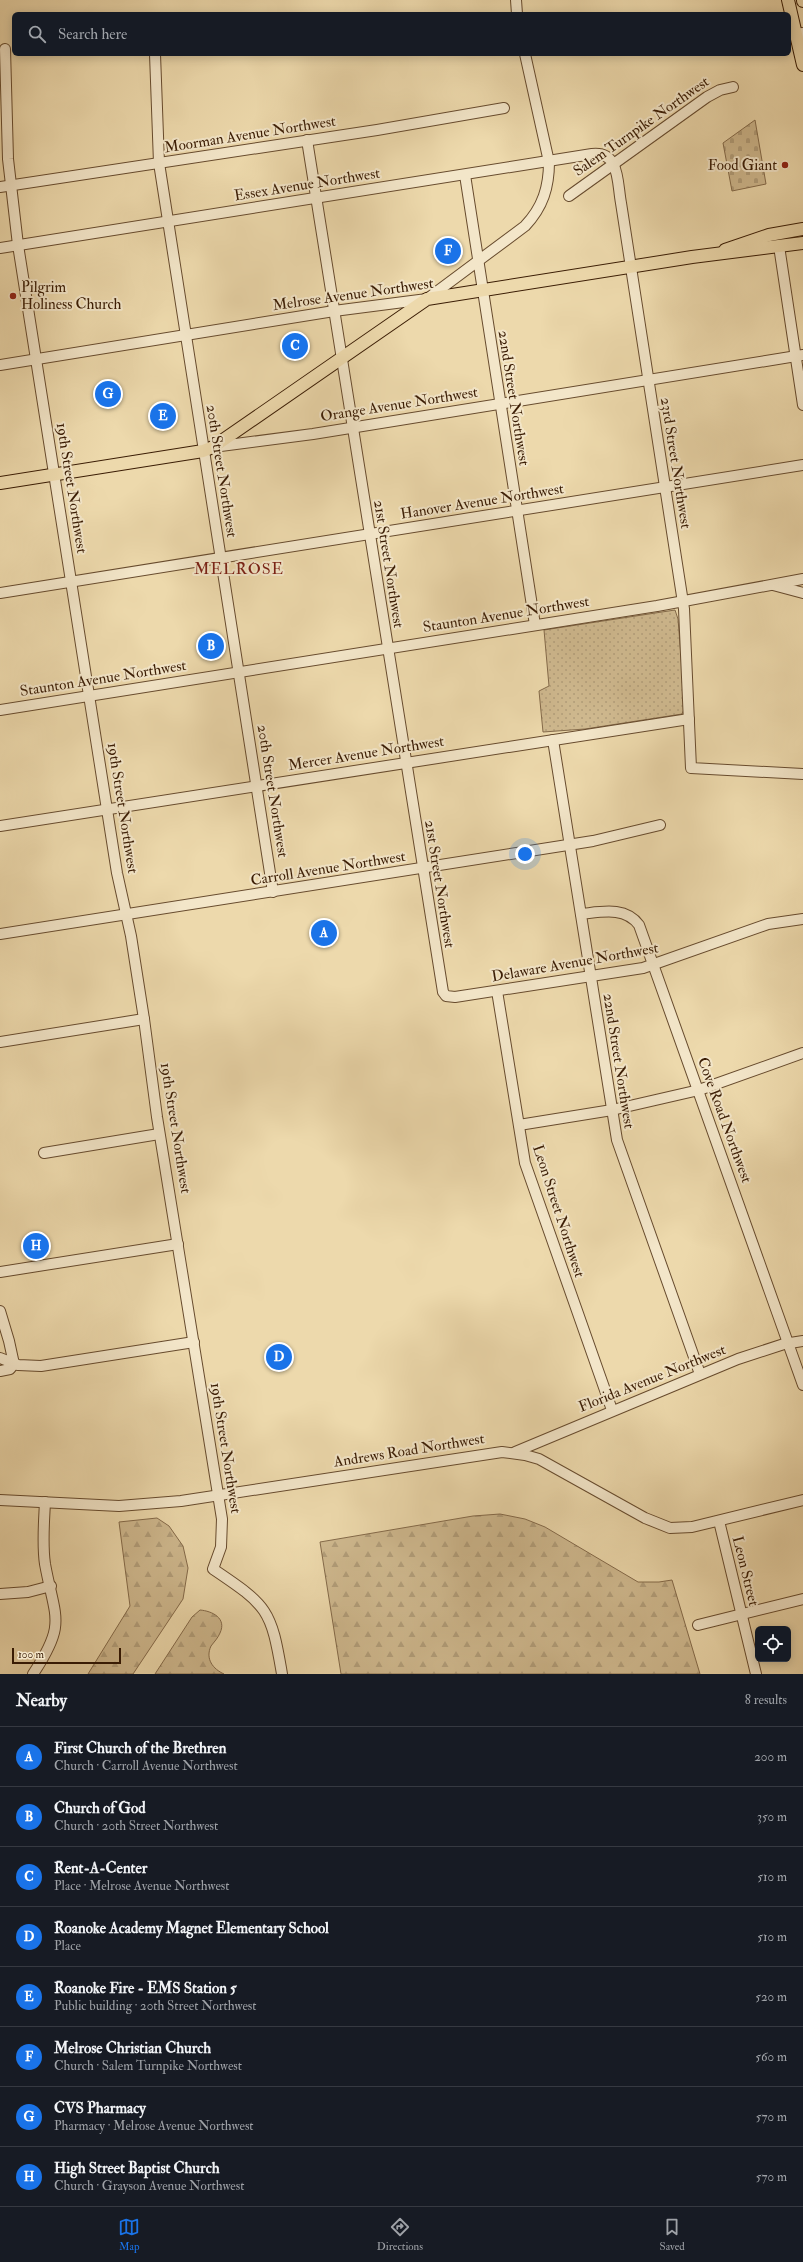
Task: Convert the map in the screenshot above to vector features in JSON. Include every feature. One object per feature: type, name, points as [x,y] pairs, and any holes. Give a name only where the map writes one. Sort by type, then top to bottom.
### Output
[{"type":"main road","points":[[788,0],[791,12]]},
{"type":"main road","points":[[791,12],[803,65]]},
{"type":"main road","name":"Melrose Avenue Northwest","points":[[710,255],[769,235],[803,229]]},
{"type":"main road","points":[[779,246],[786,239],[803,237]]},
{"type":"main road","name":"Melrose Avenue Northwest","points":[[427,299],[710,255],[803,243]]},
{"type":"main road","points":[[208,449],[427,299]]},
{"type":"main road","name":"Orange Avenue Northwest","points":[[0,483],[208,449]]},
{"type":"street","points":[[516,0],[518,12]]},
{"type":"street","name":"19th Street Northwest","points":[[6,49],[5,186],[18,245],[37,359],[54,474],[108,809],[144,1019],[160,1134],[219,1495],[223,1533],[221,1546],[213,1569],[245,1590],[265,1609],[273,1625],[282,1674]]},
{"type":"street","name":"20th Street Northwest","points":[[156,56],[159,163],[185,335],[208,449],[220,558],[274,892]]},
{"type":"street","points":[[427,299],[513,236],[533,218],[540,208],[547,188],[549,162],[525,56]]},
{"type":"street","name":"Salem Turnpike Northwest","points":[[569,196],[707,97],[720,90],[733,87]]},
{"type":"street","name":"Moorman Avenue Northwest","points":[[5,186],[504,108]]},
{"type":"street","name":"21st Street Northwest","points":[[307,140],[443,992]]},
{"type":"street","name":"Essex Avenue Northwest","points":[[0,248],[601,153],[610,157],[614,164]]},
{"type":"street","name":"23rd Street Northwest","points":[[614,164],[682,602],[691,768],[803,774]]},
{"type":"street","name":"22nd Street Northwest","points":[[465,175],[480,260],[500,404],[535,625]]},
{"type":"street","points":[[779,246],[799,356],[803,406]]},
{"type":"street","name":"Melrose Avenue Northwest","points":[[0,365],[334,311],[427,299]]},
{"type":"street","name":"Orange Avenue Northwest","points":[[208,449],[799,356]]},
{"type":"street","name":"Hanover Avenue Northwest","points":[[0,594],[72,581],[803,465]]},
{"type":"street","name":"Staunton Avenue Northwest","points":[[0,710],[682,602],[803,579]]},
{"type":"street","points":[[772,585],[803,593]]},
{"type":"street","name":"Mercer Avenue Northwest","points":[[0,826],[689,719]]},
{"type":"street","name":"22nd Street Northwest","points":[[553,740],[617,1140],[700,1374]]},
{"type":"street","name":"Carroll Avenue Northwest","points":[[0,934],[570,845],[616,837],[660,825]]},
{"type":"street","name":"Cove Road Northwest","points":[[581,914],[610,912],[630,916],[639,925],[803,1385]]},
{"type":"street","name":"Delaware Avenue Northwest","points":[[443,992],[446,996],[455,997],[654,965],[768,924],[803,919]]},
{"type":"street","name":"Leon Street Northwest","points":[[497,991],[525,1163],[612,1410]]},
{"type":"street","points":[[0,1042],[144,1019]]},
{"type":"street","points":[[519,1125],[612,1110],[699,1090],[803,1053]]},
{"type":"street","points":[[44,1153],[160,1134]]},
{"type":"street","points":[[0,1272],[178,1244]]},
{"type":"street","points":[[0,1311],[14,1364]]},
{"type":"street","name":"Florida Avenue Northwest","points":[[515,1452],[700,1374],[758,1352],[789,1343],[803,1341]]},
{"type":"street","points":[[0,1358],[14,1364],[41,1366],[194,1342]]},
{"type":"street","points":[[0,1370],[10,1369],[14,1364]]},
{"type":"street","name":"Andrews Road Northwest","points":[[0,1500],[140,1506],[219,1495],[486,1452],[515,1452],[539,1459],[658,1525],[679,1528],[719,1521],[803,1500]]},
{"type":"street","points":[[33,1674],[52,1642],[55,1632],[56,1611],[44,1551],[45,1502]]},
{"type":"street","name":"Leon Street","points":[[719,1521],[756,1674]]},
{"type":"street","points":[[0,1594],[28,1592],[50,1586]]},
{"type":"street","points":[[698,1625],[803,1599]]},
{"type":"green space","points":[[755,120],[766,184],[732,191],[723,143]]},
{"type":"green space","points":[[675,610],[678,619],[685,707],[682,714],[585,729],[543,732],[539,691],[549,686],[544,630]]},
{"type":"green space","points":[[500,1514],[525,1519],[545,1527],[638,1582],[659,1582],[672,1580],[700,1674],[341,1674],[320,1542],[473,1516]]},
{"type":"green space","points":[[157,1518],[169,1526],[183,1546],[188,1568],[183,1599],[133,1674],[88,1674],[130,1606],[119,1522]]},
{"type":"green space","points":[[200,1610],[217,1616],[222,1623],[220,1633],[211,1646],[209,1655],[213,1666],[224,1674],[155,1674],[192,1617]]},
{"type":"place","name":"Food Giant","points":[[785,165]]},
{"type":"place","name":"Melrose Christian Church","points":[[448,251]]},
{"type":"place","name":"Pilgrim Holiness Church","points":[[13,296]]},
{"type":"place","name":"Rent-A-Center","points":[[295,346]]},
{"type":"place","name":"CVS Pharmacy","points":[[108,394]]},
{"type":"place","name":"Roanoke Fire - EMS Station 5","points":[[163,416]]},
{"type":"place","name":"Church of God","points":[[211,646]]},
{"type":"place","name":"First Church of the Brethren","points":[[324,933]]},
{"type":"place","name":"High Street Baptist Church","points":[[36,1246]]},
{"type":"place","name":"Roanoke Academy Magnet Elementary School","points":[[279,1357]]},
{"type":"district","name":"MELROSE","points":[[239,568]]}]
